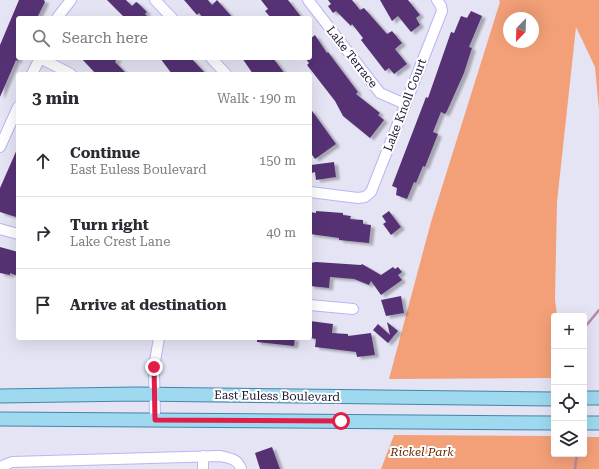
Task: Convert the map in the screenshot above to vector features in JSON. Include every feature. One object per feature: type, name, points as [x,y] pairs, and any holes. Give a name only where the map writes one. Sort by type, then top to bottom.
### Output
[{"type":"main road","name":"East Euless Boulevard","points":[[0,396],[155,394],[551,399]]},
{"type":"main road","points":[[587,398],[599,398]]},
{"type":"main road","name":"East Euless Boulevard","points":[[0,419],[551,423]]},
{"type":"main road","points":[[587,423],[599,423]]},
{"type":"street","points":[[59,16],[71,0]]},
{"type":"street","points":[[155,0],[170,16]]},
{"type":"street","name":"Lake Terrace","points":[[308,0],[380,93],[405,104]]},
{"type":"street","name":"Lake Knoll Court","points":[[312,192],[365,197],[371,192],[442,11],[437,0]]},
{"type":"street","points":[[33,72],[39,60]]},
{"type":"street","points":[[44,60],[67,72]]},
{"type":"street","points":[[213,60],[224,72]]},
{"type":"street","points":[[0,147],[16,111]]},
{"type":"street","points":[[0,229],[16,233]]},
{"type":"street","points":[[312,305],[353,309]]},
{"type":"street","points":[[155,420],[154,367],[159,340]]},
{"type":"street","points":[[202,456],[203,469]]},
{"type":"street","points":[[0,467],[12,462],[220,456],[232,458],[239,463],[241,469]]},
{"type":"green space","points":[[499,0],[599,0],[599,110],[595,67],[576,27],[557,202],[555,299],[557,313],[551,313],[551,378],[389,379],[431,222],[500,2]]},
{"type":"green space","name":"Rickel Park","points":[[394,435],[551,436],[551,457],[587,457],[587,437],[599,437],[599,469],[381,469]]},
{"type":"building","points":[[19,0],[44,0],[45,2],[38,16],[16,16],[16,60],[0,97],[0,45]]},
{"type":"building","points":[[107,0],[126,0],[132,6],[136,2],[147,12],[145,14],[147,16],[123,16]]},
{"type":"building","points":[[184,0],[208,0],[212,5],[217,0],[231,16],[201,16],[199,13],[197,15]]},
{"type":"building","points":[[261,0],[288,0],[300,16],[269,16],[265,11],[268,9]]},
{"type":"building","points":[[328,0],[352,0],[360,10],[364,8],[387,34],[392,31],[402,43],[395,49],[407,64],[394,74],[389,68],[385,71],[361,40],[363,38],[352,24],[351,26],[336,11],[333,13],[328,6],[331,4]]},
{"type":"building","points":[[380,0],[408,0],[420,15],[416,18],[420,25],[411,32],[398,16],[392,21]]},
{"type":"building","points":[[471,11],[482,16],[469,47],[472,48],[464,73],[447,111],[445,114],[441,112],[433,132],[438,134],[425,167],[423,166],[416,183],[414,182],[407,199],[396,195],[397,188],[392,186],[426,97],[428,98],[451,32],[454,33],[461,16],[467,18]]},
{"type":"building","points":[[315,35],[327,53],[328,52],[358,92],[356,94],[380,113],[378,115],[384,120],[370,138],[343,116],[335,101],[307,65],[309,63],[307,60],[312,60],[312,37]]},
{"type":"building","points":[[83,60],[116,60],[115,62],[125,72],[94,72]]},
{"type":"building","points":[[162,60],[193,60],[204,72],[170,72]]},
{"type":"building","points":[[243,60],[274,60],[284,72],[252,72]]},
{"type":"building","points":[[312,111],[336,144],[315,159],[312,155]]},
{"type":"building","points":[[16,152],[16,217],[0,212],[0,188]]},
{"type":"building","points":[[334,162],[336,177],[316,180],[315,172],[312,173],[312,165]]},
{"type":"building","points":[[316,211],[343,213],[343,215],[351,216],[350,219],[363,220],[363,224],[371,225],[369,243],[339,240],[339,238],[312,234],[312,212],[316,213]]},
{"type":"building","points":[[389,211],[401,227],[391,235],[383,224],[386,222],[382,216]]},
{"type":"building","points":[[0,247],[16,251],[16,275],[10,273],[10,275],[0,273]]},
{"type":"building","points":[[312,263],[362,264],[381,275],[393,267],[395,269],[398,267],[402,272],[398,275],[402,280],[381,295],[371,281],[369,285],[354,279],[330,277],[329,288],[312,286]]},
{"type":"building","points":[[401,296],[404,313],[386,316],[381,300]]},
{"type":"building","points":[[312,321],[333,324],[332,333],[348,334],[348,336],[371,333],[375,355],[357,357],[356,352],[315,347],[316,339],[312,338]]},
{"type":"building","points":[[387,322],[398,331],[388,343],[373,330],[378,324],[390,335]]},
{"type":"building","points":[[257,340],[295,340],[294,346],[257,342]]},
{"type":"building","points":[[272,447],[280,469],[260,469],[255,453]]},
{"type":"waterway","points":[[587,325],[599,310]]},
{"type":"waterway","points":[[575,469],[577,457]]},
{"type":"route","points":[[154,367],[155,420],[341,421]]}]
